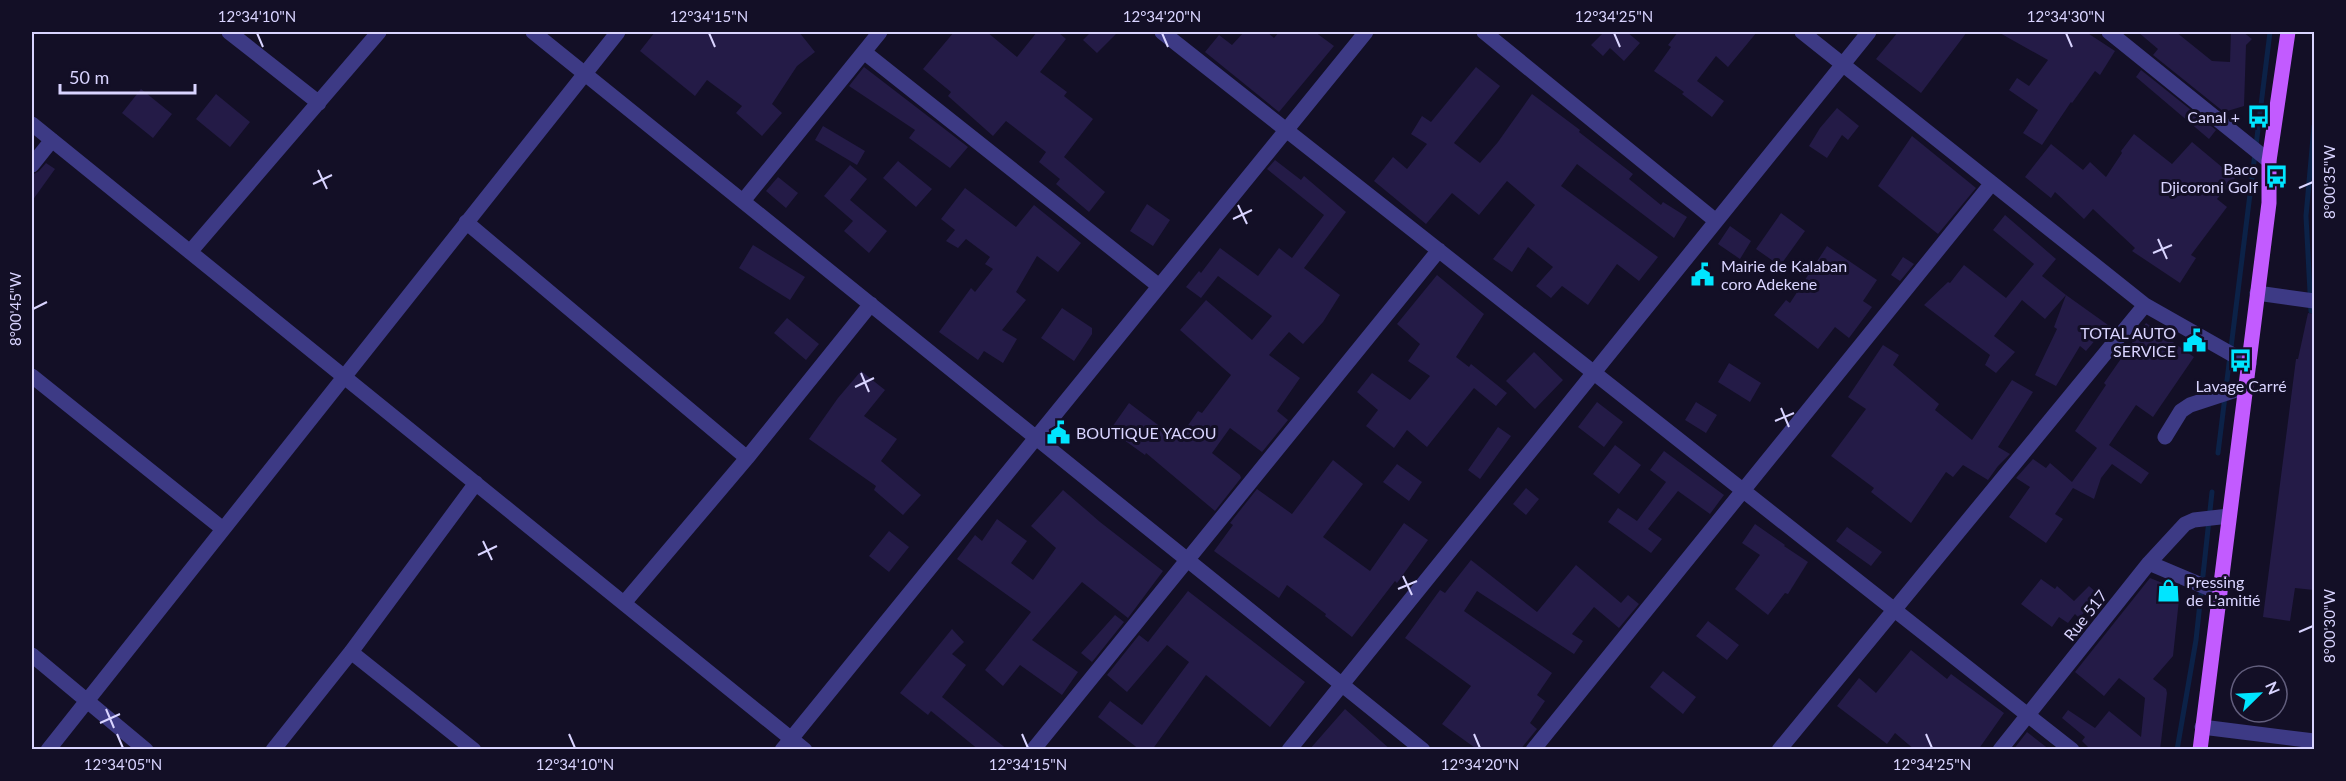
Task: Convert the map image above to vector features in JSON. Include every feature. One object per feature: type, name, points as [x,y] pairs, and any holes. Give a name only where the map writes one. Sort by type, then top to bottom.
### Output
[{"type":"main road","points":[[2200,750],[2269,203],[2269,161],[2288,32]]},
{"type":"street","points":[[229,32],[319,103]]},
{"type":"street","points":[[190,252],[379,32]]},
{"type":"street","points":[[533,32],[1423,750]]},
{"type":"street","points":[[48,750],[618,32]]},
{"type":"street","points":[[743,201],[880,32]]},
{"type":"street","points":[[1162,32],[2072,750]]},
{"type":"street","points":[[787,744],[1366,32]]},
{"type":"street","points":[[1484,32],[1716,221]]},
{"type":"street","points":[[1802,32],[2145,305],[2249,364]]},
{"type":"street","points":[[1289,750],[1869,32]]},
{"type":"street","points":[[2109,32],[2269,161]]},
{"type":"street","points":[[864,52],[1159,286]]},
{"type":"street","points":[[32,124],[624,603],[787,744],[805,750]]},
{"type":"street","points":[[32,165],[52,140]]},
{"type":"street","points":[[1533,750],[1992,183]]},
{"type":"street","points":[[466,222],[747,458]]},
{"type":"street","points":[[1033,750],[1439,250]]},
{"type":"street","points":[[2257,293],[2314,301]]},
{"type":"street","points":[[624,603],[747,458],[871,304]]},
{"type":"street","points":[[1779,750],[2145,305]]},
{"type":"street","points":[[32,376],[223,529]]},
{"type":"street","points":[[2166,437],[2181,411],[2190,405],[2246,387]]},
{"type":"street","points":[[273,750],[351,652],[476,483]]},
{"type":"street","name":"Rue 517","points":[[2000,750],[2149,563],[2185,524],[2194,520],[2229,516]]},
{"type":"street","points":[[2149,563],[2220,593]]},
{"type":"street","points":[[351,652],[474,750]]},
{"type":"street","points":[[32,655],[146,750]]},
{"type":"street","points":[[2202,727],[2314,741]]},
{"type":"building","points":[[655,32],[799,32],[815,52],[797,66],[772,104],[782,113],[762,136],[736,113],[742,106],[707,80],[695,96],[640,51]]},
{"type":"building","points":[[954,32],[987,32],[1017,57],[1037,32],[1058,32],[1066,39],[1040,72],[1067,92],[1064,96],[1093,119],[1064,157],[1105,192],[1089,212],[1056,184],[1060,179],[1039,162],[1046,152],[1006,121],[993,136],[948,96],[951,92],[923,69]]},
{"type":"building","points":[[1091,32],[1118,32],[1097,53],[1083,40]]},
{"type":"building","points":[[1244,32],[1267,32],[1274,38],[1279,32],[1315,32],[1334,46],[1279,112],[1205,52],[1219,35],[1232,45]]},
{"type":"building","points":[[1604,32],[1627,32],[1640,43],[1624,61],[1610,48],[1603,56],[1591,45]]},
{"type":"building","points":[[1678,32],[1757,32],[1728,67],[1716,56],[1697,81],[1724,101],[1712,117],[1682,94],[1684,92],[1654,71],[1671,47],[1668,45]]},
{"type":"building","points":[[1898,32],[1967,32],[1921,93],[1876,59]]},
{"type":"building","points":[[1998,32],[2086,32],[2115,51],[2100,75],[2095,71],[2042,145],[2023,133],[2038,110],[2009,90],[2017,78],[2029,86],[2048,60]]},
{"type":"building","points":[[2138,32],[2176,32],[2212,61],[2230,62],[2231,32],[2243,32],[2252,39],[2246,45],[2244,106],[2224,112],[2153,55],[2158,49]]},
{"type":"building","points":[[864,67],[968,147],[950,168],[909,138],[915,130],[849,86]]},
{"type":"building","points":[[1476,67],[1500,86],[1454,143],[1480,163],[1532,94],[1633,174],[1629,179],[1661,205],[1663,202],[1687,217],[1674,238],[1577,164],[1561,186],[1658,257],[1639,281],[1617,264],[1588,305],[1562,286],[1551,298],[1536,286],[1553,267],[1528,247],[1512,272],[1493,259],[1535,205],[1507,181],[1479,215],[1452,193],[1426,224],[1374,181],[1393,157],[1407,169],[1427,144],[1411,134],[1422,116],[1431,122]]},
{"type":"building","points":[[2141,70],[2216,130],[2209,139],[2136,77]]},
{"type":"building","points":[[141,89],[172,114],[153,138],[122,113]]},
{"type":"building","points":[[216,94],[250,122],[230,147],[196,119]]},
{"type":"building","points":[[1837,108],[1859,126],[1848,140],[1842,135],[1827,158],[1809,146],[1820,128]]},
{"type":"building","points":[[823,126],[865,151],[857,165],[815,140]]},
{"type":"building","points":[[2134,134],[2172,164],[2192,142],[2235,178],[2217,199],[2227,207],[2191,255],[2196,258],[2180,283],[2132,251],[2135,248],[2093,209],[2084,219],[2055,192],[2051,198],[2025,177],[2051,144],[2083,170],[2090,162],[2106,177]]},
{"type":"building","points":[[1912,136],[1976,188],[1938,234],[1878,186]]},
{"type":"building","points":[[1275,160],[1301,180],[1304,176],[1346,212],[1304,268],[1340,295],[1323,322],[1303,344],[1289,332],[1269,355],[1300,378],[1277,411],[1288,420],[1262,452],[1230,428],[1212,453],[1241,478],[1215,511],[1146,453],[1145,455],[1110,430],[1129,403],[1174,437],[1181,429],[1184,431],[1198,411],[1202,413],[1231,375],[1180,330],[1206,300],[1252,340],[1272,316],[1218,276],[1201,298],[1186,287],[1199,271],[1201,273],[1220,248],[1258,276],[1279,248],[1292,258],[1324,215],[1267,169]]},
{"type":"building","points":[[898,161],[932,189],[916,207],[883,178]]},
{"type":"building","points":[[46,163],[55,169],[32,201],[32,175]]},
{"type":"building","points":[[850,165],[867,179],[850,200],[887,231],[869,253],[844,231],[853,221],[824,196]]},
{"type":"building","points":[[778,177],[798,193],[786,208],[766,191]]},
{"type":"building","points":[[965,188],[1016,227],[1034,205],[1081,243],[1058,272],[1037,256],[1016,292],[1026,300],[1002,330],[1017,339],[1003,363],[984,351],[978,360],[939,332],[971,288],[975,292],[993,269],[985,264],[990,257],[966,239],[958,248],[946,241],[955,230],[941,219]]},
{"type":"building","points":[[1147,204],[1170,220],[1153,246],[1130,231]]},
{"type":"building","points":[[1781,213],[1805,231],[1782,263],[1776,263],[1756,249]]},
{"type":"building","points":[[2005,215],[2056,259],[2042,276],[2066,295],[2045,319],[2022,300],[1994,336],[2015,352],[1996,373],[1985,365],[1990,355],[1924,305],[1948,282],[1950,283],[1964,265],[2006,298],[2034,264],[1993,230]]},
{"type":"building","points":[[1730,226],[1751,241],[1740,259],[1718,244]]},
{"type":"building","points":[[753,245],[805,277],[790,300],[739,268]]},
{"type":"building","points":[[1827,246],[1877,280],[1863,301],[1872,307],[1849,338],[1835,327],[1818,349],[1774,315],[1786,300],[1790,303]]},
{"type":"building","points":[[1903,257],[1914,264],[1900,281],[1891,275]]},
{"type":"building","points":[[1437,275],[1484,314],[1456,357],[1469,367],[1471,364],[1507,393],[1496,406],[1474,388],[1427,447],[1407,430],[1394,448],[1366,426],[1378,410],[1357,392],[1372,373],[1410,400],[1430,376],[1408,361],[1420,344],[1397,324]]},
{"type":"building","points":[[2066,295],[2108,325],[2086,351],[2080,346],[2056,386],[2035,375],[2057,329],[2054,327]]},
{"type":"building","points":[[1062,308],[1092,328],[1092,334],[1074,361],[1041,338]]},
{"type":"building","points":[[2308,313],[2314,314],[2314,590],[2295,588],[2290,621],[2263,617],[2296,359],[2298,359]]},
{"type":"building","points":[[787,318],[819,344],[806,360],[774,333]]},
{"type":"building","points":[[2146,323],[2194,357],[2153,417],[2136,405],[2109,445],[2149,473],[2141,484],[2112,464],[2101,478],[2094,499],[2073,488],[2055,514],[2063,519],[2046,543],[2009,517],[2030,487],[2016,478],[2033,459],[2046,468],[2050,463],[2072,482],[2097,448],[2075,431],[2106,385],[2104,383]]},
{"type":"building","points":[[1883,345],[1899,355],[1893,365],[1939,404],[1935,410],[1972,440],[2012,380],[2033,392],[1998,447],[2010,454],[1988,480],[1963,465],[1953,477],[1946,472],[1911,523],[1871,492],[1874,488],[1831,456],[1866,409],[1848,397]]},
{"type":"building","points":[[1534,352],[1563,380],[1535,409],[1506,381]]},
{"type":"building","points":[[1729,363],[1761,383],[1750,402],[1718,382]]},
{"type":"building","points":[[861,371],[885,390],[864,416],[897,439],[881,461],[921,495],[903,515],[874,490],[876,486],[809,439],[838,398]]},
{"type":"building","points":[[1597,402],[1623,422],[1604,447],[1578,427]]},
{"type":"building","points":[[1696,402],[1717,415],[1706,433],[1685,420]]},
{"type":"building","points":[[1498,427],[1511,436],[1480,479],[1468,470]]},
{"type":"building","points":[[1615,445],[1641,465],[1619,494],[1593,474]]},
{"type":"building","points":[[1664,451],[1724,495],[1710,514],[1678,491],[1648,529],[1662,539],[1651,553],[1608,522],[1618,508],[1637,521],[1666,482],[1650,470]]},
{"type":"building","points":[[1333,460],[1363,484],[1323,537],[1370,571],[1404,523],[1428,540],[1397,583],[1395,581],[1352,637],[1287,585],[1279,598],[1214,551],[1233,525],[1230,523],[1257,489],[1292,514]]},
{"type":"building","points":[[1397,464],[1422,482],[1409,501],[1383,482]]},
{"type":"building","points":[[1526,488],[1539,499],[1526,515],[1513,504]]},
{"type":"building","points":[[1063,490],[1163,571],[1128,618],[1082,582],[1032,640],[1078,672],[1062,695],[1020,665],[1003,686],[985,670],[1031,612],[957,559],[975,535],[982,541],[997,519],[1027,541],[1011,563],[1033,580],[1056,548],[1031,526]]},
{"type":"building","points":[[1755,524],[1808,562],[1788,594],[1785,593],[1768,615],[1735,589],[1760,555],[1742,543]]},
{"type":"building","points":[[1847,527],[1882,552],[1871,566],[1836,541]]},
{"type":"building","points":[[889,531],[909,547],[889,572],[869,556]]},
{"type":"building","points":[[1471,560],[1537,612],[1576,565],[1621,603],[1628,595],[1639,604],[1619,628],[1594,607],[1572,634],[1583,641],[1574,654],[1477,591],[1464,611],[1552,673],[1537,695],[1545,701],[1530,723],[1537,729],[1520,750],[1478,750],[1442,724],[1471,686],[1405,638],[1440,590],[1445,593]]},
{"type":"building","points":[[2150,578],[2180,590],[2173,656],[2153,679],[2166,689],[2167,693],[2160,750],[2091,750],[2082,741],[2085,737],[2062,718],[2068,710],[2095,728],[2109,711],[2141,737],[2145,698],[2119,678],[2104,696],[2075,672]]},
{"type":"building","points":[[2041,579],[2055,589],[2057,586],[2074,601],[2089,586],[2100,596],[2079,618],[2075,614],[2068,623],[2059,617],[2052,627],[2021,604]]},
{"type":"building","points":[[1188,591],[1305,682],[1270,727],[1206,675],[1152,750],[1140,750],[1098,717],[1110,701],[1142,725],[1189,662],[1167,645],[1127,692],[1107,675],[1139,635],[1148,642]]},
{"type":"building","points":[[1115,615],[1124,622],[1092,662],[1081,653]]},
{"type":"building","points":[[1708,621],[1739,645],[1727,660],[1696,636]]},
{"type":"building","points":[[952,629],[964,642],[952,654],[966,665],[942,697],[1008,750],[979,750],[931,711],[928,715],[900,693]]},
{"type":"building","points":[[1911,650],[1947,679],[1951,674],[2004,713],[1978,750],[1915,750],[1895,733],[1887,744],[1837,706],[1859,678],[1876,693]]},
{"type":"building","points":[[1663,671],[1696,697],[1683,714],[1650,687]]},
{"type":"building","points":[[1345,709],[1391,750],[1309,750]]},
{"type":"building","points":[[2027,732],[2050,750],[2013,750]]},
{"type":"waterway","points":[[2218,453],[2270,32]]},
{"type":"waterway","points":[[2314,126],[2306,216],[2311,311],[2314,311]]},
{"type":"waterway","points":[[2177,750],[2196,640],[2212,492]]},
{"type":"place","name":"Canal +","points":[[2258,116]]},
{"type":"place","name":"Baco Djicoroni Golf","points":[[2276,177]]},
{"type":"place","name":"Mairie de Kalaban coro Adekene","points":[[1703,274]]},
{"type":"place","name":"TOTAL AUTO SERVICE","points":[[2194,341]]},
{"type":"place","name":"Lavage Carré","points":[[2241,360]]},
{"type":"place","name":"BOUTIQUE YACOU","points":[[1058,432]]},
{"type":"place","name":"Pressing de L'amitié","points":[[2168,590]]}]
